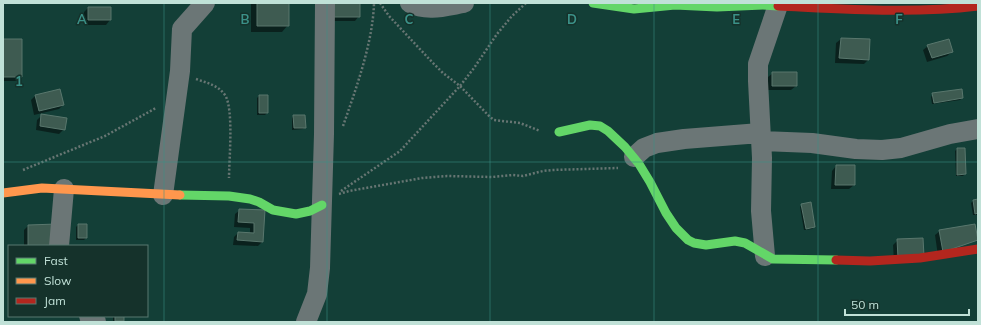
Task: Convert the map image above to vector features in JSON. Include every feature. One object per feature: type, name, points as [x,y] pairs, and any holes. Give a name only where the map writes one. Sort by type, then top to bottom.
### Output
[{"type":"street","points":[[163,195],[180,71],[182,29],[205,3]]},
{"type":"street","points":[[306,322],[317,294],[319,279],[322,205],[325,3]]},
{"type":"street","points":[[410,3],[417,7],[435,8],[464,3]]},
{"type":"street","points":[[593,3],[634,9],[676,5],[717,7],[809,5],[836,9],[944,10],[978,6]]},
{"type":"street","points":[[764,256],[761,211],[761,137],[758,64],[778,5]]},
{"type":"street","points":[[559,132],[594,124],[602,126],[608,130],[631,154],[651,183],[671,221],[681,234],[698,245],[711,246],[720,242],[736,240],[746,243],[764,256],[773,259],[870,261],[920,258],[978,249]]},
{"type":"street","points":[[631,154],[657,143],[684,139],[761,137],[856,149],[882,150],[901,148],[950,134],[978,129]]},
{"type":"street","points":[[3,193],[42,188],[163,195],[230,196],[250,199],[273,210],[296,214],[310,211],[322,205]]},
{"type":"street","points":[[59,245],[64,189]]},
{"type":"path","points":[[343,126],[357,84],[372,30],[374,3]]},
{"type":"path","points":[[380,3],[389,16],[432,62],[460,86],[482,110],[494,120],[520,123],[543,132],[559,132]]},
{"type":"path","points":[[526,3],[512,16],[497,34],[460,86],[400,151],[345,187],[336,195],[422,178],[447,176],[523,176],[552,170],[618,168],[622,166],[631,154]]},
{"type":"path","points":[[180,71],[215,86],[225,95],[228,102],[230,118],[230,196]]},
{"type":"path","points":[[21,172],[105,136],[148,112],[176,100]]},
{"type":"building","points":[[257,3],[289,3],[289,26],[257,26]]},
{"type":"building","points":[[332,3],[360,3],[360,17],[332,17]]},
{"type":"building","points":[[88,7],[111,7],[111,20],[88,20]]},
{"type":"building","points":[[841,38],[870,39],[869,60],[839,58]]},
{"type":"building","points":[[3,39],[22,39],[22,77],[3,77]]},
{"type":"building","points":[[949,39],[953,52],[932,58],[927,45]]},
{"type":"building","points":[[772,72],[797,72],[797,86],[772,86]]},
{"type":"building","points":[[60,89],[64,105],[39,111],[35,95]]},
{"type":"building","points":[[962,89],[963,98],[934,103],[932,93]]},
{"type":"building","points":[[259,95],[268,95],[268,113],[259,113]]},
{"type":"building","points":[[41,114],[67,118],[65,130],[40,126]]},
{"type":"building","points":[[293,115],[305,115],[306,128],[294,128]]},
{"type":"building","points":[[957,148],[965,148],[966,174],[957,175]]},
{"type":"building","points":[[836,165],[855,165],[855,185],[835,185]]},
{"type":"building","points":[[978,199],[978,213],[975,214],[973,200]]},
{"type":"building","points":[[811,202],[815,227],[806,229],[801,204]]},
{"type":"building","points":[[239,209],[265,210],[263,242],[237,240],[238,232],[254,233],[254,223],[238,222]]},
{"type":"building","points":[[57,224],[57,245],[28,245],[28,225]]},
{"type":"building","points":[[78,224],[87,224],[87,238],[78,238]]},
{"type":"building","points":[[975,224],[978,240],[943,252],[939,230]]},
{"type":"building","points":[[923,238],[924,256],[898,258],[897,239]]},
{"type":"building","points":[[115,317],[124,317],[124,321],[115,321]]},
{"type":"traffic: fast","points":[[593,3],[634,9],[675,5],[717,7],[763,5],[778,6]]},
{"type":"traffic: fast","points":[[559,132],[590,125],[600,126],[608,131],[625,147],[639,164],[676,228],[688,240],[694,243],[706,245],[735,241],[745,243],[773,259],[836,260]]},
{"type":"traffic: fast","points":[[180,195],[229,196],[250,199],[273,210],[296,214],[310,211],[322,205]]},
{"type":"traffic: slow","points":[[3,193],[42,188],[180,195]]},
{"type":"traffic: jam","points":[[778,6],[903,10],[928,10],[978,6]]},
{"type":"traffic: jam","points":[[836,260],[870,261],[920,258],[978,249]]}]
